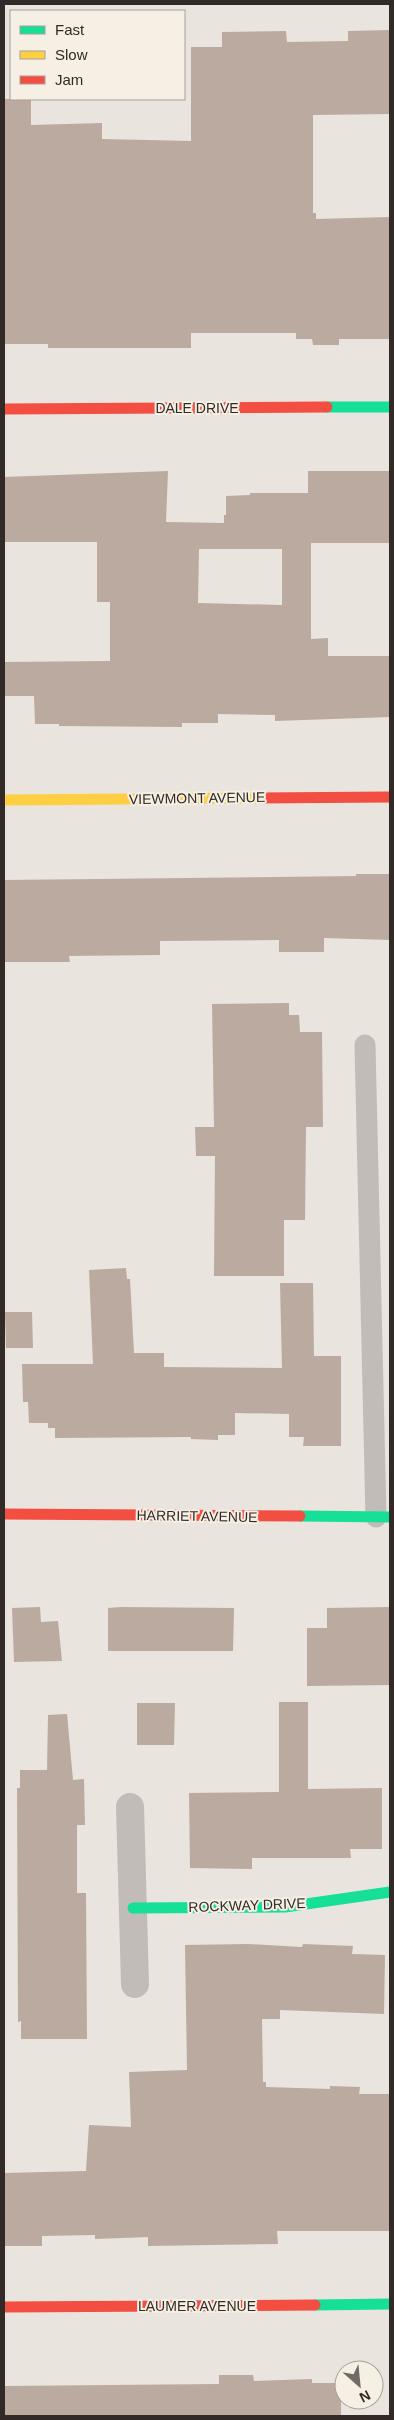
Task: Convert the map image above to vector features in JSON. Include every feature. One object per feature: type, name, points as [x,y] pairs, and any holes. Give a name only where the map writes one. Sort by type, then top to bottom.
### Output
[{"type":"street","name":"DALE DRIVE","points":[[4,408],[390,407]]},
{"type":"street","name":"VIEWMONT AVENUE","points":[[4,800],[390,797]]},
{"type":"street","name":"HARRIET AVENUE","points":[[4,1514],[383,1517]]},
{"type":"street","points":[[130,1807],[135,1984]]},
{"type":"street","name":"ROCKWAY DRIVE","points":[[133,1908],[285,1907],[390,1892]]},
{"type":"street","name":"LAUMER AVENUE","points":[[4,2307],[390,2304]]},
{"type":"lane","points":[[365,1045],[383,1517]]},
{"type":"building","points":[[390,30],[390,114],[313,115],[313,213],[316,213],[316,219],[390,217],[390,339],[339,339],[339,345],[313,345],[312,339],[296,339],[296,333],[191,333],[191,348],[48,348],[48,344],[4,344],[4,99],[31,100],[31,125],[102,123],[102,139],[191,141],[191,47],[222,47],[222,32],[286,31],[287,42],[348,41],[348,31]]},
{"type":"building","points":[[168,471],[166,522],[224,523],[226,496],[250,495],[250,493],[308,493],[308,471],[390,471],[390,543],[311,543],[311,639],[328,638],[328,656],[390,656],[390,717],[275,721],[275,715],[218,714],[218,723],[182,723],[182,727],[59,726],[59,724],[35,724],[34,696],[4,696],[4,662],[110,661],[110,602],[97,602],[97,542],[4,542],[4,477]],"holes":[[[199,549],[282,549],[282,605],[198,603]]]},
{"type":"building","points":[[356,874],[390,874],[390,940],[324,938],[324,952],[279,952],[279,940],[160,941],[160,955],[69,956],[70,962],[4,962],[4,880],[356,876]]},
{"type":"building","points":[[289,1003],[289,1015],[299,1015],[300,1032],[322,1032],[323,1127],[306,1127],[305,1220],[284,1220],[284,1276],[214,1276],[215,1156],[196,1156],[195,1127],[214,1127],[212,1004]]},
{"type":"building","points":[[126,1268],[127,1279],[130,1279],[134,1353],[164,1353],[164,1367],[282,1368],[280,1283],[313,1283],[314,1356],[341,1356],[341,1446],[303,1446],[304,1437],[289,1437],[289,1414],[235,1413],[235,1435],[218,1435],[218,1440],[191,1439],[191,1437],[55,1438],[55,1428],[48,1428],[48,1423],[29,1423],[28,1402],[23,1402],[22,1364],[93,1364],[89,1270]]},
{"type":"building","points":[[5,1312],[32,1312],[33,1348],[6,1348]]},
{"type":"building","points":[[40,1607],[41,1622],[58,1621],[62,1661],[14,1662],[12,1608]]},
{"type":"building","points":[[390,1607],[390,1685],[307,1686],[307,1628],[327,1628],[327,1608]]},
{"type":"building","points":[[108,1608],[234,1608],[233,1651],[108,1651]]},
{"type":"building","points":[[279,1702],[308,1702],[308,1789],[382,1788],[382,1849],[350,1849],[351,1858],[252,1858],[252,1869],[190,1868],[189,1793],[279,1792]]},
{"type":"building","points":[[137,1703],[175,1703],[174,1745],[137,1745]]},
{"type":"building","points":[[67,1714],[73,1780],[84,1779],[85,1825],[77,1825],[77,1893],[86,1893],[87,2039],[21,2039],[21,2021],[18,2022],[17,1788],[20,1788],[20,1770],[47,1770],[48,1715]]},
{"type":"building","points":[[248,1944],[302,1947],[303,1944],[353,1946],[352,1954],[385,1955],[384,2014],[280,2010],[280,2019],[262,2019],[263,2082],[266,2082],[266,2087],[330,2089],[330,2086],[360,2087],[359,2094],[390,2094],[390,2231],[277,2231],[278,2244],[148,2246],[148,2237],[95,2239],[95,2235],[42,2236],[42,2246],[4,2246],[4,2173],[86,2171],[89,2125],[131,2127],[129,2072],[187,2070],[185,1945]]},
{"type":"building","points":[[219,2375],[253,2375],[254,2381],[312,2379],[312,2383],[334,2383],[334,2410],[341,2410],[341,2416],[4,2416],[4,2386],[219,2384]]},
{"type":"traffic: fast","points":[[327,407],[390,407]]},
{"type":"traffic: fast","points":[[300,1516],[390,1517]]},
{"type":"traffic: fast","points":[[133,1908],[285,1907],[390,1892]]},
{"type":"traffic: fast","points":[[315,2305],[390,2304]]},
{"type":"traffic: slow","points":[[4,800],[258,798]]},
{"type":"traffic: jam","points":[[4,409],[327,407]]},
{"type":"traffic: jam","points":[[258,798],[390,797]]},
{"type":"traffic: jam","points":[[4,1514],[300,1516]]},
{"type":"traffic: jam","points":[[4,2307],[315,2305]]}]
